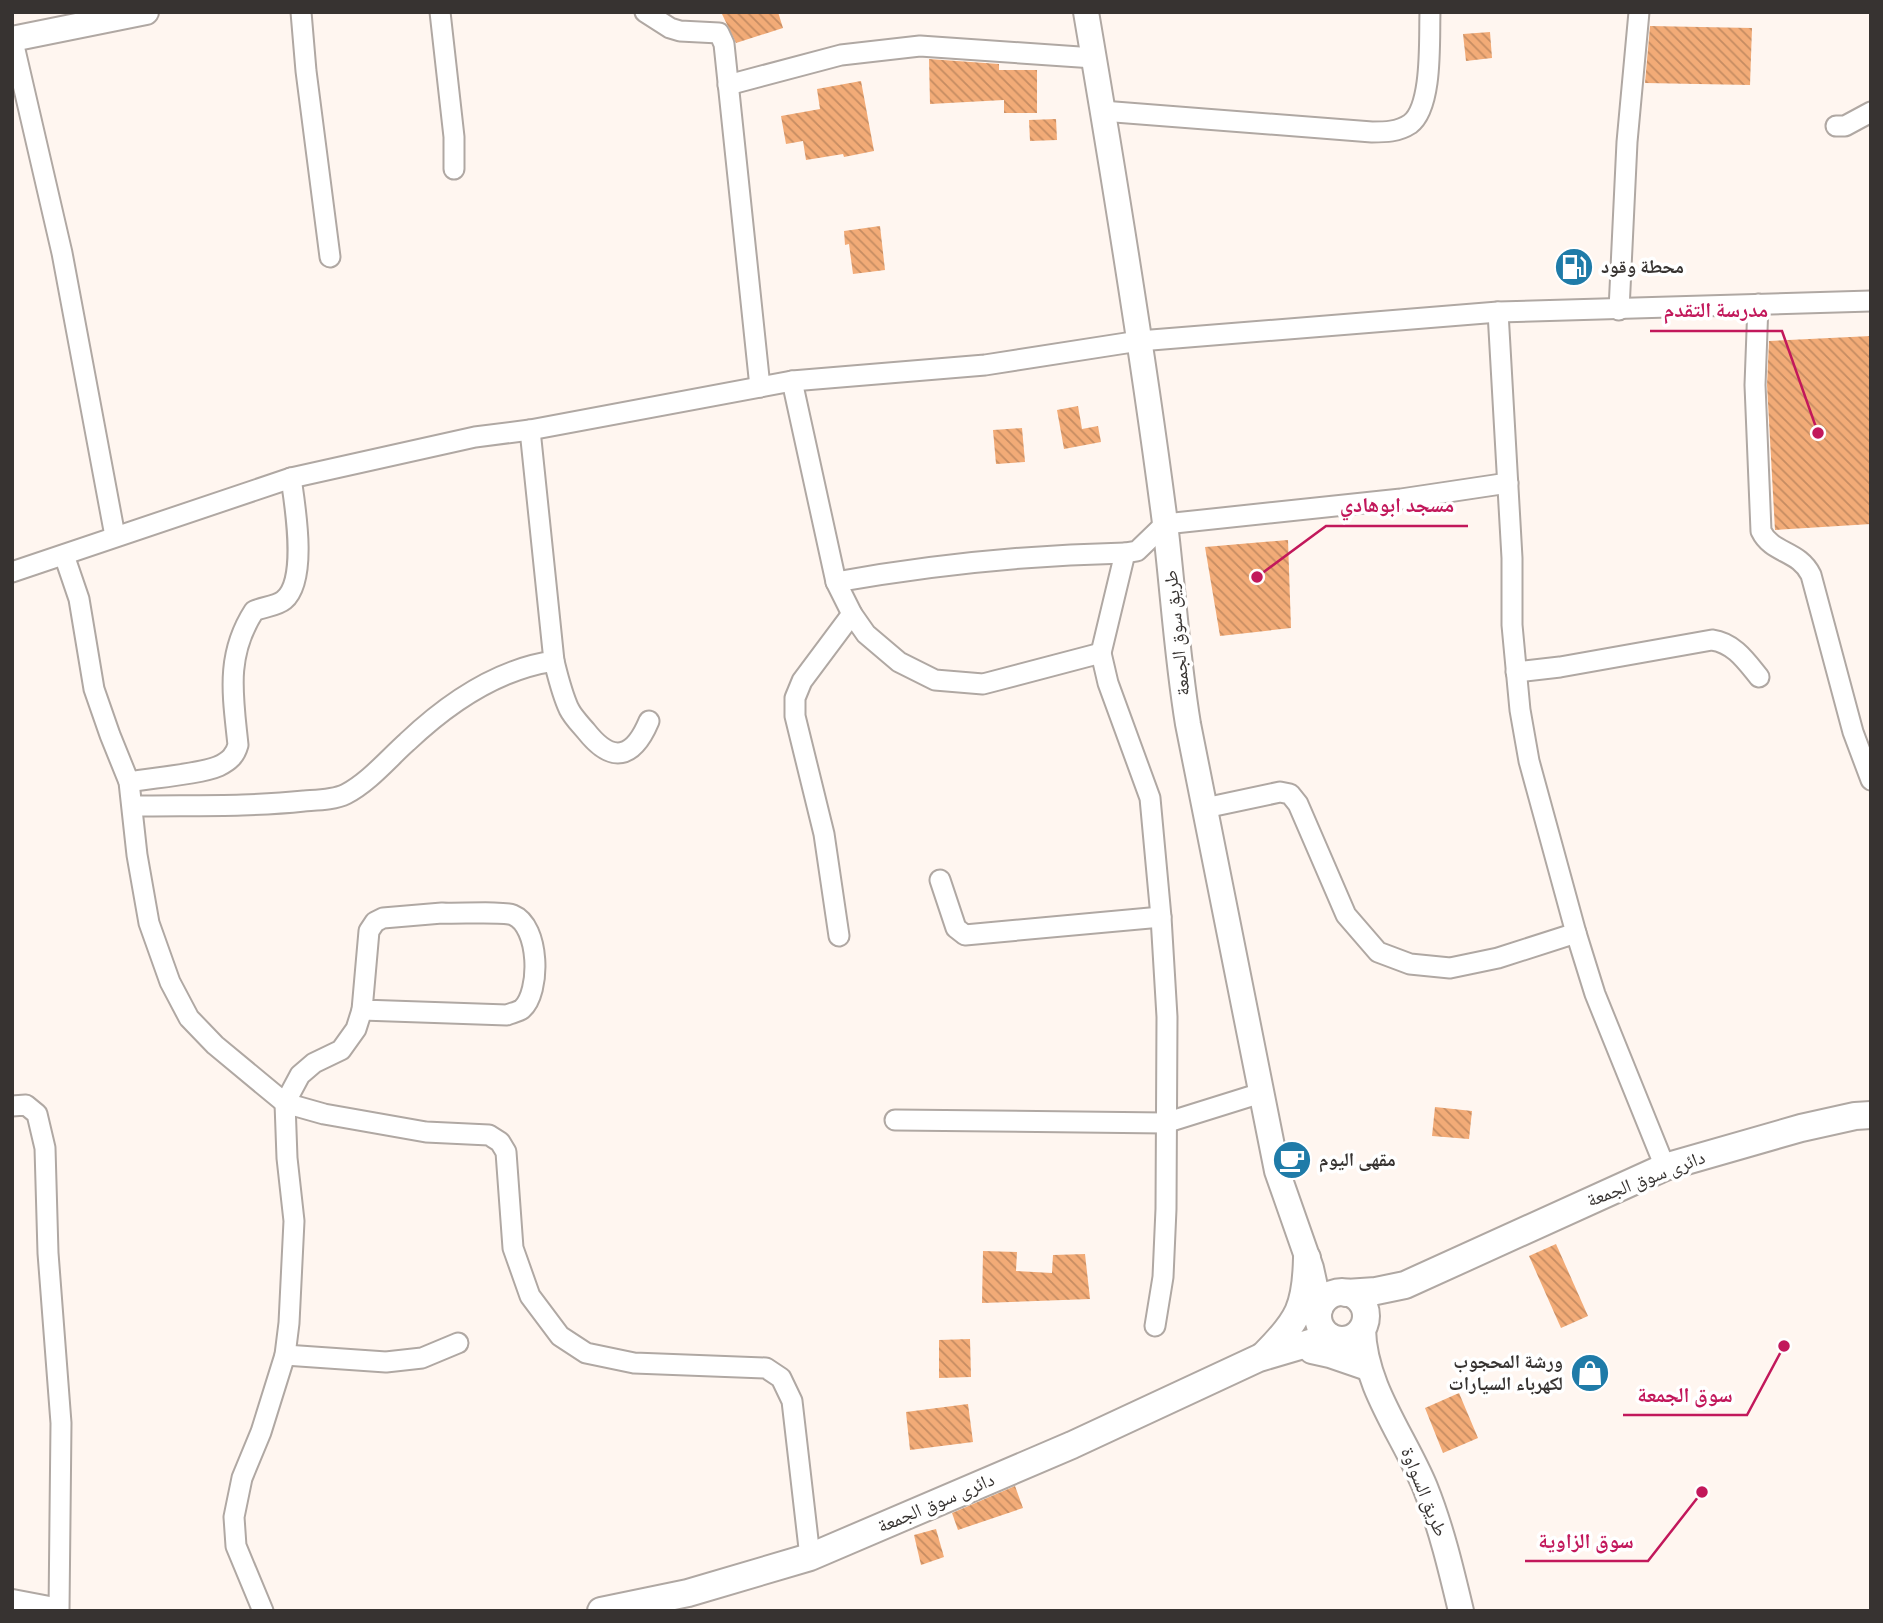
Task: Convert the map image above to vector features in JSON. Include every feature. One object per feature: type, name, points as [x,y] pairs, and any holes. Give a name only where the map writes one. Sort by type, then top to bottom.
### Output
[{"type":"main road","name":"دائرى سوق الجمعة","points":[[1433,1274],[1665,1167],[1801,1128],[1871,1115]]},
{"type":"main road","points":[[1271,1354],[1292,1325],[1305,1295],[1305,1252]]},
{"type":"main road","points":[[1332,1315],[1376,1291],[1405,1285],[1433,1274]]},
{"type":"main road","points":[[1332,1315],[1352,1338],[1433,1274]]},
{"type":"main road","points":[[1271,1354],[1358,1298],[1366,1316],[1364,1326]]},
{"type":"main road","points":[[1271,1354],[1320,1351],[1369,1373]]},
{"type":"main road","name":"دائرى سوق الجمعة","points":[[601,1611],[688,1593],[810,1557],[1072,1444],[1271,1354]]},
{"type":"main road","points":[[12,1603],[54,1611]]},
{"type":"street","points":[[115,536],[62,253],[12,38],[146,12]]},
{"type":"street","points":[[301,12],[330,257]]},
{"type":"street","points":[[440,12],[454,137],[454,169]]},
{"type":"street","points":[[645,12],[670,28],[719,33],[724,44],[760,387]]},
{"type":"street","name":"طريق سوق الجمعة","points":[[1086,12],[1139,341],[1165,524],[1180,671],[1277,1171],[1305,1252],[1332,1315],[1369,1373]]},
{"type":"street","points":[[1102,111],[1372,132],[1395,131],[1418,116],[1424,101],[1430,12]]},
{"type":"street","points":[[1619,310],[1627,142],[1639,12]]},
{"type":"street","points":[[728,85],[841,55],[920,46],[1094,58]]},
{"type":"street","points":[[1836,126],[1846,126],[1871,112]]},
{"type":"street","points":[[12,572],[291,478],[475,437],[530,430],[792,381],[985,365],[1139,341],[1498,312],[1871,301]]},
{"type":"street","points":[[1758,304],[1755,385],[1761,531],[1764,539],[1772,546],[1802,561],[1811,575],[1853,732],[1871,780]]},
{"type":"street","points":[[1498,312],[1516,672],[1529,761],[1595,994],[1665,1167]]},
{"type":"street","points":[[792,381],[836,582],[852,614],[866,634],[899,662],[935,680],[983,684],[1101,653]]},
{"type":"street","points":[[530,430],[554,661],[570,711],[598,747],[615,753],[629,750],[643,736],[649,721]]},
{"type":"street","points":[[129,782],[217,767],[236,753],[238,746],[232,671],[239,645],[254,611],[282,602],[290,594],[296,574],[297,523],[291,478]]},
{"type":"street","points":[[836,582],[896,571],[1125,553],[1137,551],[1165,524],[1401,499],[1508,483]]},
{"type":"street","points":[[1125,553],[1101,653],[1108,683],[1150,798],[1161,917],[1167,1017],[1166,1209],[1163,1264],[1155,1326]]},
{"type":"street","points":[[64,555],[79,598],[94,689],[129,782],[137,855],[149,923],[170,982],[189,1018],[215,1045],[285,1103],[324,1114],[426,1132],[489,1135],[500,1142],[506,1152],[513,1248],[530,1296],[560,1336],[586,1353],[634,1363],[766,1368],[781,1378],[792,1401],[810,1557]]},
{"type":"street","points":[[839,936],[824,834],[794,716],[795,698],[802,681],[852,614]]},
{"type":"street","points":[[1516,672],[1560,667],[1712,640],[1722,642],[1740,654],[1759,677]]},
{"type":"street","points":[[133,806],[286,803],[329,799],[346,794],[374,773],[425,724],[455,702],[512,670],[554,661]]},
{"type":"street","points":[[1205,808],[1280,792],[1290,794],[1298,804],[1346,915],[1378,952],[1410,964],[1450,968],[1498,958],[1576,933]]},
{"type":"street","points":[[940,880],[956,928],[965,935],[1161,917]]},
{"type":"street","points":[[262,1611],[236,1546],[234,1517],[242,1478],[261,1432],[285,1355],[289,1323],[294,1221],[287,1158],[285,1103],[300,1074],[314,1063],[341,1050],[356,1029],[362,1010],[369,931],[375,922],[383,918],[442,914],[513,915],[526,926],[532,937],[535,980],[521,1010],[507,1015],[362,1010]]},
{"type":"street","points":[[895,1120],[1165,1123],[1261,1093]]},
{"type":"street","points":[[12,1106],[26,1105],[37,1114],[45,1148],[48,1253],[61,1423],[59,1611]]},
{"type":"street","points":[[1364,1326],[1369,1373]]},
{"type":"street","points":[[285,1355],[386,1362],[422,1358],[457,1343]]},
{"type":"street","name":"طريق السواوة","points":[[1369,1373],[1424,1486],[1442,1534],[1461,1611]]},
{"type":"building","points":[[721,12],[778,12],[783,28],[736,43]]},
{"type":"building","points":[[1650,26],[1752,28],[1750,85],[1645,83]]},
{"type":"building","points":[[1490,32],[1492,58],[1466,61],[1463,34]]},
{"type":"building","points":[[929,59],[999,64],[999,70],[1037,70],[1037,113],[1004,113],[1004,100],[930,104]]},
{"type":"building","points":[[861,81],[874,151],[806,160],[803,141],[786,144],[781,116],[820,109],[817,89]]},
{"type":"building","points":[[1056,119],[1057,140],[1030,141],[1029,120]]},
{"type":"building","points":[[880,226],[885,270],[853,274],[849,244],[845,245],[844,231]]},
{"type":"building","points":[[1871,336],[1871,524],[1775,530],[1767,385],[1769,341]]},
{"type":"building","points":[[1078,406],[1082,429],[1098,426],[1101,442],[1064,449],[1057,410]]},
{"type":"building","points":[[1022,428],[1025,462],[996,464],[993,430]]},
{"type":"building","points":[[1288,540],[1291,628],[1220,636],[1205,547]]},
{"type":"building","points":[[1435,1107],[1472,1111],[1469,1139],[1432,1136]]},
{"type":"building","points":[[1556,1244],[1588,1316],[1561,1328],[1529,1256]]},
{"type":"building","points":[[983,1251],[1017,1252],[1016,1271],[1052,1273],[1053,1255],[1085,1254],[1090,1299],[982,1303]]},
{"type":"building","points":[[970,1339],[971,1377],[939,1378],[939,1340]]},
{"type":"building","points":[[1459,1393],[1478,1438],[1443,1453],[1425,1408]]},
{"type":"building","points":[[968,1404],[973,1442],[910,1450],[906,1412]]},
{"type":"building","points":[[1015,1486],[1023,1508],[958,1530],[952,1513]]},
{"type":"building","points":[[936,1529],[944,1557],[921,1565],[914,1535]]},
{"type":"place","name":"محطة وقود","points":[[1574,267]]},
{"type":"place","name":"مدرسة التقدم","points":[[1818,433]]},
{"type":"place","name":"مسجد ابوهادي","points":[[1257,577]]},
{"type":"place","name":"مقهى اليوم","points":[[1292,1160]]},
{"type":"place","name":"سوق الجمعة","points":[[1784,1346]]},
{"type":"place","name":"ورشة المحجوب لكهرباء السيارات","points":[[1590,1373]]},
{"type":"place","name":"سوق الزاوية","points":[[1702,1492]]}]
